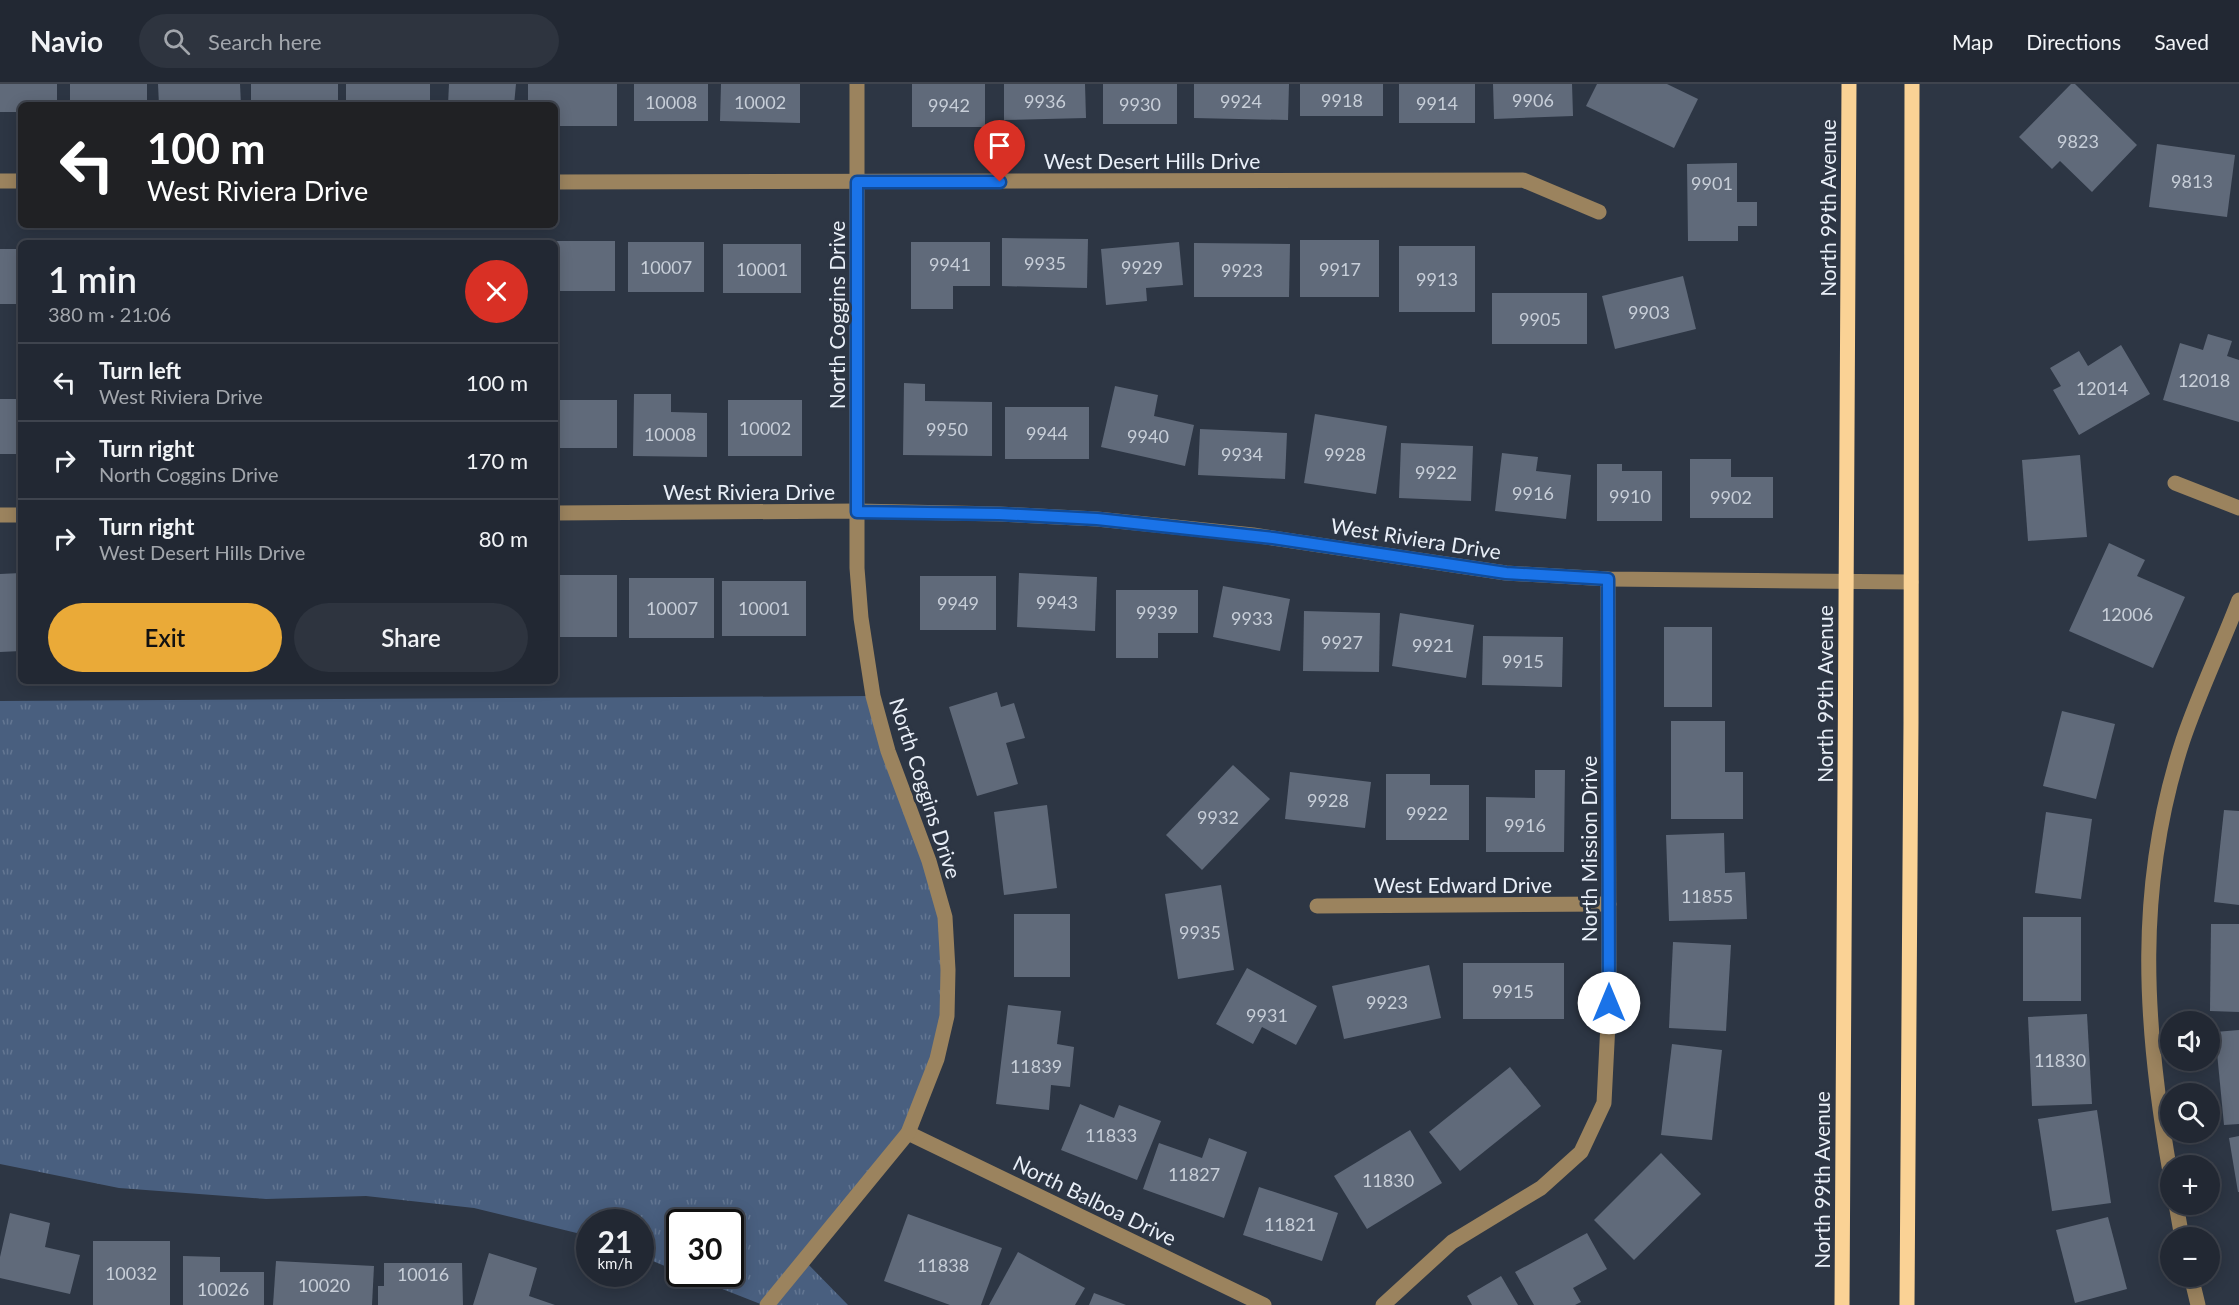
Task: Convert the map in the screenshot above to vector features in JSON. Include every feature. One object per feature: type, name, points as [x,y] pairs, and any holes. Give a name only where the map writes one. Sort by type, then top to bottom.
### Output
[{"type":"main road","name":"North 99th Avenue","points":[[1842,1305],[1849,84]]},
{"type":"main road","points":[[1906,1305],[1912,84]]},
{"type":"street","name":"North Coggins Drive","points":[[767,1305],[908,1133],[937,1059],[947,1016],[948,970],[945,917],[929,861],[888,751],[873,696],[861,618],[857,568],[857,84]]},
{"type":"street","name":"West Desert Hills Drive","points":[[558,182],[1523,180],[1599,212]]},
{"type":"street","points":[[0,181],[18,181]]},
{"type":"street","points":[[2175,483],[2239,508]]},
{"type":"street","name":"West Riviera Drive","points":[[558,513],[999,514],[1097,519],[1322,544],[1506,573],[1608,579],[1911,582]]},
{"type":"street","points":[[0,515],[18,515]]},
{"type":"street","name":"North Mission Drive","points":[[1383,1305],[1452,1242],[1541,1188],[1581,1152],[1604,1103],[1609,1003],[1608,579]]},
{"type":"street","points":[[2167,1155],[2154,1065],[2148,994],[2152,885],[2165,810],[2183,740],[2239,600]]},
{"type":"street","name":"West Edward Drive","points":[[1317,906],[1609,904]]},
{"type":"street","name":"North Balboa Drive","points":[[908,1133],[1264,1305]]},
{"type":"street","points":[[2194,1287],[2198,1305]]},
{"type":"green space","points":[[873,696],[945,917],[947,1016],[908,1133],[805,1261],[848,1305],[763,1305],[717,1287],[744,1287],[744,1209],[666,1209],[666,1267],[654,1261],[654,1209],[576,1209],[576,1233],[474,1208],[366,1196],[266,1199],[119,1188],[0,1164],[0,701]]},
{"type":"building","points":[[0,84],[57,84],[57,102],[18,102],[18,112],[0,112]]},
{"type":"building","points":[[70,84],[147,84],[147,102],[70,102]]},
{"type":"building","points":[[158,84],[240,84],[241,102],[159,102]]},
{"type":"building","points":[[251,84],[338,84],[338,102],[251,102]]},
{"type":"building","points":[[346,84],[430,84],[430,102],[346,102]]},
{"type":"building","points":[[449,84],[516,84],[514,102],[448,102]]},
{"type":"building","points":[[528,84],[617,84],[617,126],[558,126],[558,102],[528,102]]},
{"type":"building","points":[[634,84],[708,84],[708,121],[634,121]]},
{"type":"building","points":[[721,84],[800,84],[800,123],[720,121]]},
{"type":"building","points":[[912,84],[985,84],[985,127],[912,127]]},
{"type":"building","points":[[1004,84],[1085,84],[1086,118],[1004,120]]},
{"type":"building","points":[[1103,84],[1177,84],[1177,124],[1103,124]]},
{"type":"building","points":[[1194,84],[1289,84],[1288,120],[1194,118]]},
{"type":"building","points":[[1300,84],[1383,84],[1383,116],[1300,116]]},
{"type":"building","points":[[1399,84],[1475,84],[1475,123],[1399,123]]},
{"type":"building","points":[[1493,84],[1572,84],[1573,116],[1494,119]]},
{"type":"building","points":[[1597,84],[1667,84],[1698,99],[1674,148],[1586,106]]},
{"type":"building","points":[[2071,84],[2075,84],[2137,145],[2092,192],[2060,161],[2052,169],[2019,137]]},
{"type":"building","points":[[2157,144],[2235,155],[2227,217],[2149,207]]},
{"type":"building","points":[[1737,163],[1737,202],[1757,202],[1757,226],[1738,226],[1738,241],[1688,241],[1687,164]]},
{"type":"building","points":[[1002,238],[1088,239],[1087,288],[1002,286]]},
{"type":"building","points":[[1300,240],[1379,240],[1379,297],[1300,297]]},
{"type":"building","points":[[558,241],[615,241],[615,291],[558,291]]},
{"type":"building","points":[[628,242],[704,242],[704,292],[628,292]]},
{"type":"building","points":[[911,242],[990,242],[990,286],[953,286],[953,309],[911,309]]},
{"type":"building","points":[[1179,242],[1183,285],[1146,288],[1147,301],[1106,305],[1101,249]]},
{"type":"building","points":[[1194,243],[1290,244],[1289,297],[1194,297]]},
{"type":"building","points":[[723,244],[801,244],[801,293],[723,293]]},
{"type":"building","points":[[1399,246],[1475,246],[1475,312],[1399,312]]},
{"type":"building","points":[[0,249],[18,249],[18,304],[0,304]]},
{"type":"building","points":[[1683,276],[1696,329],[1615,349],[1602,296]]},
{"type":"building","points":[[1492,293],[1587,293],[1587,344],[1492,344]]},
{"type":"building","points":[[2208,334],[2232,341],[2227,356],[2239,360],[2239,422],[2163,400],[2180,343],[2203,350]]},
{"type":"building","points":[[2121,345],[2150,394],[2079,435],[2053,390],[2061,386],[2050,368],[2079,351],[2088,366]]},
{"type":"building","points":[[904,383],[925,384],[925,401],[992,402],[992,456],[903,455]]},
{"type":"building","points":[[1115,386],[1158,395],[1154,416],[1194,425],[1185,466],[1101,447]]},
{"type":"building","points":[[634,394],[671,394],[671,412],[707,413],[707,457],[633,456]]},
{"type":"building","points":[[0,399],[18,399],[18,454],[0,454]]},
{"type":"building","points":[[558,400],[617,400],[617,448],[558,448]]},
{"type":"building","points":[[728,400],[802,400],[802,456],[728,456]]},
{"type":"building","points":[[1005,407],[1089,407],[1089,459],[1005,459]]},
{"type":"building","points":[[1315,414],[1387,426],[1376,494],[1304,483]]},
{"type":"building","points":[[1200,429],[1287,433],[1285,479],[1198,475]]},
{"type":"building","points":[[1401,443],[1473,446],[1471,501],[1399,498]]},
{"type":"building","points":[[1502,453],[1538,457],[1536,471],[1571,475],[1566,519],[1495,511]]},
{"type":"building","points":[[2080,455],[2087,537],[2028,541],[2022,460]]},
{"type":"building","points":[[1690,459],[1731,459],[1731,477],[1773,477],[1773,518],[1690,518]]},
{"type":"building","points":[[1597,464],[1622,464],[1622,471],[1662,471],[1662,521],[1597,521]]},
{"type":"building","points":[[2109,543],[2145,560],[2137,576],[2185,597],[2153,668],[2069,631]]},
{"type":"building","points":[[18,573],[18,651],[0,652],[0,574]]},
{"type":"building","points":[[1019,573],[1097,577],[1095,631],[1017,627]]},
{"type":"building","points":[[558,575],[617,575],[617,637],[558,637]]},
{"type":"building","points":[[920,576],[996,576],[996,630],[920,630]]},
{"type":"building","points":[[629,578],[714,578],[714,638],[629,638]]},
{"type":"building","points":[[722,581],[806,581],[806,636],[722,636]]},
{"type":"building","points":[[1223,586],[1290,599],[1280,651],[1213,637]]},
{"type":"building","points":[[1116,590],[1198,590],[1198,633],[1158,633],[1158,658],[1116,658]]},
{"type":"building","points":[[1304,611],[1380,613],[1379,672],[1303,671]]},
{"type":"building","points":[[1400,613],[1474,625],[1466,678],[1392,666]]},
{"type":"building","points":[[1664,627],[1712,627],[1712,707],[1664,707]]},
{"type":"building","points":[[1483,636],[1563,637],[1562,687],[1482,685]]},
{"type":"building","points":[[997,692],[1001,707],[1014,703],[1025,738],[1006,743],[1018,784],[977,796],[949,707]]},
{"type":"building","points":[[2062,711],[2115,724],[2096,799],[2043,786]]},
{"type":"building","points":[[1671,721],[1725,721],[1725,772],[1743,772],[1743,819],[1671,819]]},
{"type":"building","points":[[1233,765],[1270,799],[1202,870],[1166,835]]},
{"type":"building","points":[[1535,770],[1565,770],[1564,852],[1486,852],[1486,797],[1535,798]]},
{"type":"building","points":[[1290,772],[1371,782],[1365,828],[1285,819]]},
{"type":"building","points":[[1386,774],[1430,774],[1430,785],[1469,785],[1469,840],[1386,840]]},
{"type":"building","points":[[1047,805],[1057,888],[1004,895],[994,812]]},
{"type":"building","points":[[2224,810],[2239,811],[2239,905],[2214,902]]},
{"type":"building","points":[[2046,812],[2092,819],[2081,899],[2035,893]]},
{"type":"building","points":[[1724,833],[1725,873],[1745,872],[1747,919],[1669,921],[1666,835]]},
{"type":"building","points":[[1221,885],[1234,970],[1178,979],[1165,894]]},
{"type":"building","points":[[1014,914],[1070,914],[1070,977],[1014,977]]},
{"type":"building","points":[[2023,917],[2081,917],[2081,1001],[2023,1001]]},
{"type":"building","points":[[2211,924],[2239,924],[2239,1012],[2210,1011]]},
{"type":"building","points":[[1673,942],[1731,945],[1726,1031],[1669,1028]]},
{"type":"building","points":[[1463,963],[1564,963],[1564,1019],[1463,1019]]},
{"type":"building","points":[[1429,965],[1441,1018],[1344,1039],[1332,986]]},
{"type":"building","points":[[1247,968],[1317,1006],[1296,1045],[1262,1027],[1253,1044],[1216,1024]]},
{"type":"building","points":[[1008,1005],[1061,1011],[1057,1044],[1074,1047],[1070,1087],[1051,1085],[1049,1110],[996,1104]]},
{"type":"building","points":[[2087,1014],[2092,1104],[2032,1106],[2028,1017]]},
{"type":"building","points":[[2239,1030],[2239,1124],[2224,1125],[2219,1071],[2220,1032]]},
{"type":"building","points":[[1672,1044],[1722,1050],[1712,1140],[1661,1135]]},
{"type":"building","points":[[1510,1067],[1541,1106],[1460,1171],[1429,1132]]},
{"type":"building","points":[[1080,1104],[1114,1118],[1119,1105],[1161,1121],[1137,1180],[1061,1150]]},
{"type":"building","points":[[2097,1110],[2111,1203],[2052,1211],[2038,1119]]},
{"type":"building","points":[[1410,1130],[1442,1183],[1367,1229],[1334,1176]]},
{"type":"building","points":[[2239,1136],[2239,1192],[2238,1192],[2229,1138]]},
{"type":"building","points":[[1209,1138],[1247,1152],[1224,1218],[1143,1189],[1159,1143],[1202,1158]]},
{"type":"building","points":[[1661,1153],[1701,1194],[1634,1260],[1594,1220]]},
{"type":"building","points":[[1259,1187],[1338,1213],[1322,1261],[1243,1235]]},
{"type":"building","points":[[10,1213],[50,1223],[45,1247],[80,1255],[70,1294],[0,1278],[0,1257]]},
{"type":"building","points":[[908,1214],[1002,1248],[981,1305],[950,1305],[884,1281]]},
{"type":"building","points":[[2108,1217],[2127,1289],[2075,1303],[2056,1230]]},
{"type":"building","points":[[1587,1233],[1607,1269],[1573,1288],[1581,1302],[1575,1305],[1534,1305],[1515,1272]]},
{"type":"building","points":[[93,1241],[170,1241],[170,1305],[93,1305]]},
{"type":"building","points":[[1018,1252],[1085,1288],[1075,1305],[989,1305]]},
{"type":"building","points":[[489,1253],[537,1268],[529,1296],[555,1305],[473,1305]]},
{"type":"building","points":[[183,1256],[220,1257],[220,1272],[264,1272],[264,1305],[183,1305]]},
{"type":"building","points":[[276,1261],[374,1266],[372,1305],[273,1305]]},
{"type":"building","points":[[384,1263],[462,1263],[463,1305],[378,1305],[378,1286],[384,1286]]},
{"type":"building","points":[[1501,1276],[1518,1305],[1472,1305],[1467,1296]]},
{"type":"building","points":[[1094,1293],[1126,1305],[1089,1305]]},
{"type":"route","points":[[1000,182],[857,182],[857,512],[999,514],[1097,519],[1273,538],[1506,573],[1608,579],[1609,1003]]}]
